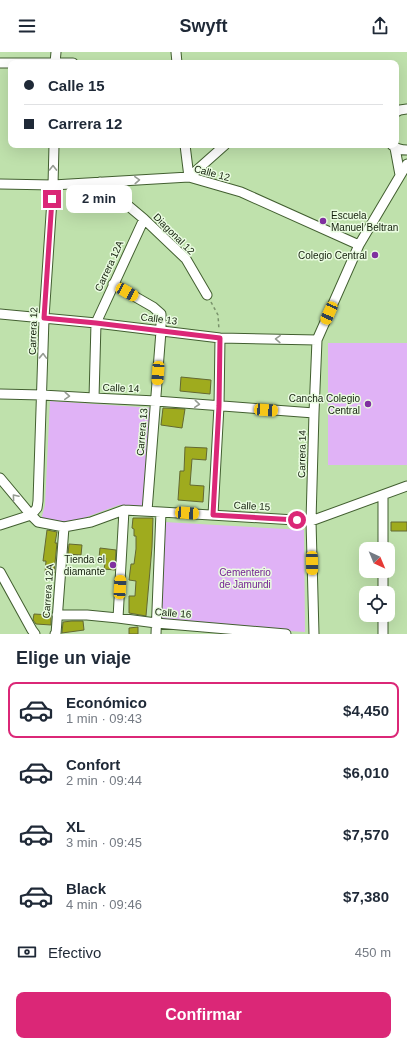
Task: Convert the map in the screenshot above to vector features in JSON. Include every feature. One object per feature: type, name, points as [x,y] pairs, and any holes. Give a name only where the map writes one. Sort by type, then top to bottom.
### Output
[{"type":"street","name":"Carrera 12","points":[[31,515],[37,508],[38,501],[44,318],[54,148]]},
{"type":"street","points":[[186,148],[189,177]]},
{"type":"street","points":[[189,177],[222,148]]},
{"type":"street","points":[[393,148],[400,175]]},
{"type":"street","points":[[397,148],[407,150]]},
{"type":"street","name":"Carrera 14","points":[[314,634],[311,521],[317,340],[359,245],[407,164]]},
{"type":"street","name":"Calle 12","points":[[0,184],[53,184],[189,177],[241,192],[359,245]]},
{"type":"street","name":"Diagonal 12","points":[[100,182],[144,219],[186,259],[207,295]]},
{"type":"street","name":"Carrera 12A","points":[[96,323],[144,219]]},
{"type":"street","name":"Carrera 13","points":[[113,284],[153,307],[161,314],[161,331],[147,511]]},
{"type":"street","name":"Calle 13","points":[[0,314],[96,323],[220,338],[317,340]]},
{"type":"street","points":[[94,398],[96,323]]},
{"type":"street","points":[[213,515],[219,406],[220,338]]},
{"type":"street","name":"Calle 14","points":[[0,394],[42,394],[314,413]]},
{"type":"street","points":[[0,478],[31,515],[0,525]]},
{"type":"street","name":"Calle 15","points":[[31,515],[38,522],[64,527],[91,522],[124,510],[311,521],[407,486]]},
{"type":"street","points":[[383,495],[383,542]]},
{"type":"street","points":[[118,618],[124,510]]},
{"type":"street","points":[[156,634],[161,512]]},
{"type":"street","name":"Carrera 12A","points":[[55,634],[64,527]]},
{"type":"street","points":[[0,572],[35,634]]},
{"type":"street","name":"Calle 16","points":[[57,615],[87,615],[234,632],[286,634]]},
{"type":"street","points":[[383,622],[383,634]]},
{"type":"path","points":[[207,295],[218,315],[220,338]]},
{"type":"green space","name":"Cancha Colegio Central","points":[[328,343],[407,343],[407,465],[328,465]]},
{"type":"green space","points":[[50,401],[154,408],[143,507],[119,505],[65,525],[41,520],[45,505]]},
{"type":"green space","name":"Cementerio de Jamundi","points":[[164,522],[304,530],[305,632],[159,623]]},
{"type":"building","points":[[181,377],[211,380],[210,394],[180,391]]},
{"type":"building","points":[[163,408],[185,409],[182,428],[161,425]]},
{"type":"building","points":[[185,447],[207,448],[206,460],[192,459],[190,485],[204,486],[203,502],[178,500],[180,471],[184,471]]},
{"type":"building","points":[[133,518],[153,518],[146,616],[129,613],[129,596],[135,596],[136,581],[129,580],[131,564],[134,564],[136,549],[136,536],[134,536],[134,529],[132,528]]},
{"type":"building","points":[[391,522],[407,522],[407,531],[391,531]]},
{"type":"building","points":[[47,530],[57,532],[54,573],[45,573],[46,561],[43,561]]},
{"type":"building","points":[[69,544],[82,545],[81,555],[68,554]]},
{"type":"building","points":[[100,548],[116,550],[115,570],[104,569],[106,558],[99,558]]},
{"type":"building","points":[[34,614],[51,615],[51,625],[36,624],[33,620]]},
{"type":"building","points":[[83,621],[84,630],[62,633],[63,622]]},
{"type":"building","points":[[138,627],[138,634],[129,634],[129,628]]},
{"type":"place","name":"Escuela Manuel Beltran","points":[[323,221]]},
{"type":"place","name":"Colegio Central","points":[[375,255]]},
{"type":"place","name":"Cancha Colegio Central","points":[[368,404]]},
{"type":"place","name":"Tienda el diamante","points":[[113,565]]},
{"type":"route","points":[[52,199],[44,318],[220,338],[219,406],[213,515],[297,520]]}]
